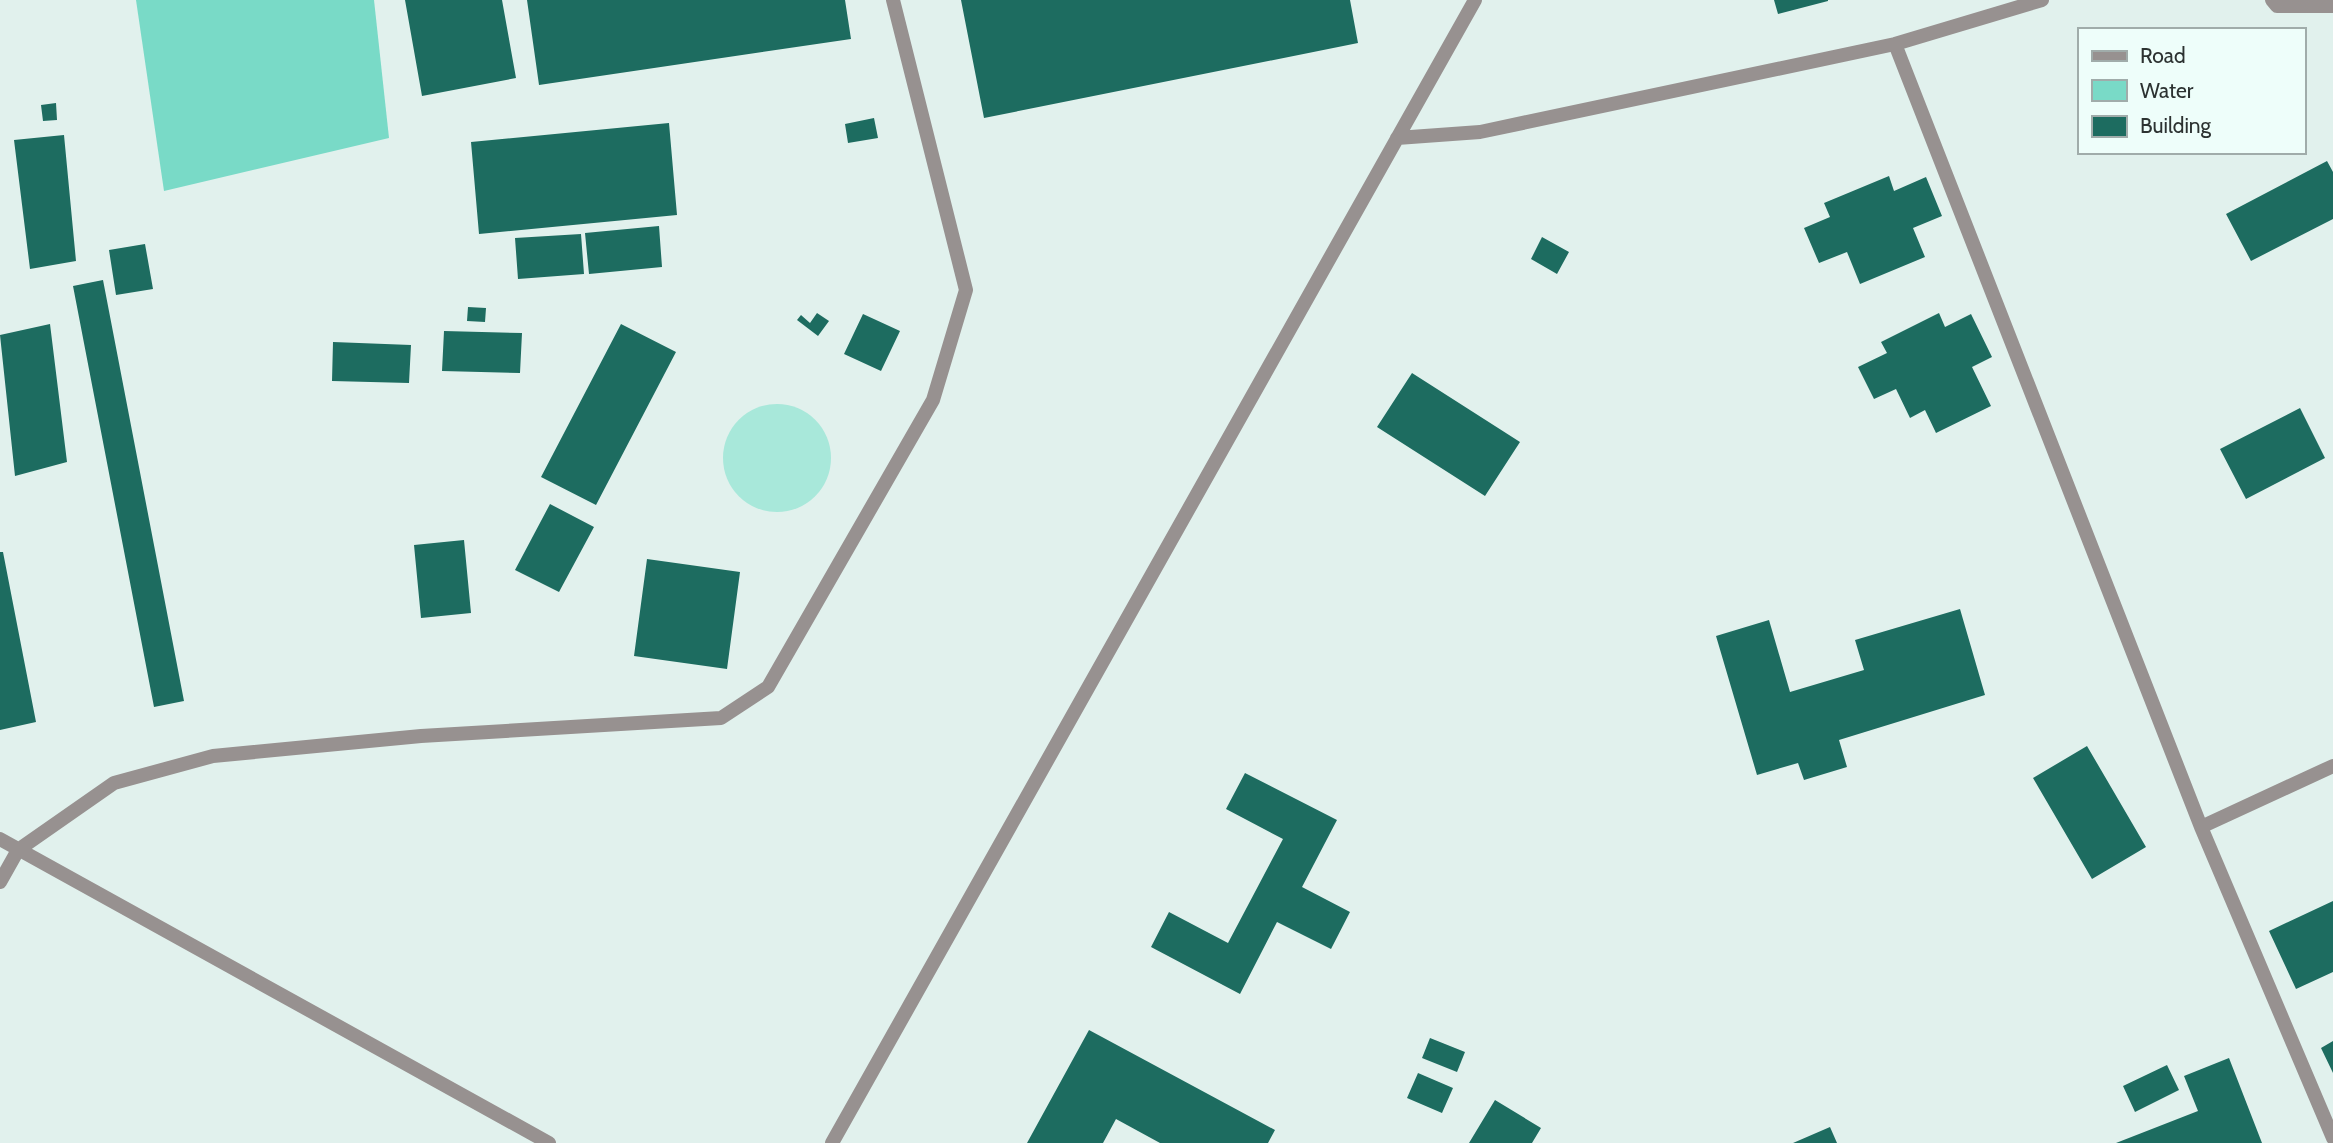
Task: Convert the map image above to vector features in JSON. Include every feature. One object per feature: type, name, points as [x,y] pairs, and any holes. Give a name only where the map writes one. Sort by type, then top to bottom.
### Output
[{"type":"street","points":[[0,882],[18,850],[114,783],[213,756],[421,736],[721,718],[768,687],[933,400],[966,290],[892,0]]},
{"type":"street","points":[[832,1143],[1475,0]]},
{"type":"street","points":[[1397,138],[1480,132],[1895,44],[2042,0]]},
{"type":"street","points":[[2272,0],[2277,6],[2333,6]]},
{"type":"street","points":[[1895,44],[2201,827],[2333,1138]]},
{"type":"street","points":[[2201,827],[2333,766]]},
{"type":"street","points":[[0,839],[550,1143]]},
{"type":"shaded area","points":[[777,404],[798,408],[815,420],[827,437],[831,458],[827,479],[815,496],[798,508],[777,512],[756,508],[739,496],[727,479],[723,458],[727,437],[739,420],[756,408]]},
{"type":"water","points":[[136,0],[374,0],[389,138],[164,191]]},
{"type":"building","points":[[405,0],[502,0],[516,78],[422,96]]},
{"type":"building","points":[[527,0],[845,0],[851,39],[539,85]]},
{"type":"building","points":[[961,0],[1350,0],[1358,43],[984,118]]},
{"type":"building","points":[[1774,0],[1828,0],[1828,1],[1778,14]]},
{"type":"building","points":[[56,103],[57,120],[43,121],[41,105]]},
{"type":"building","points":[[874,118],[878,138],[848,143],[845,124]]},
{"type":"building","points":[[669,123],[677,215],[479,234],[471,142]]},
{"type":"building","points":[[64,135],[76,261],[30,269],[14,140]]},
{"type":"building","points":[[2327,161],[2333,172],[2333,219],[2251,261],[2226,214]]},
{"type":"building","points":[[1889,176],[1894,191],[1926,177],[1942,216],[1913,228],[1925,257],[1860,284],[1847,252],[1819,263],[1804,228],[1830,217],[1824,203]]},
{"type":"building","points":[[659,226],[662,267],[589,274],[585,233]]},
{"type":"building","points":[[581,234],[584,274],[518,279],[515,238]]},
{"type":"building","points":[[1542,237],[1569,252],[1557,274],[1531,259]]},
{"type":"building","points":[[145,244],[153,289],[116,295],[109,250]]},
{"type":"building","points":[[103,280],[184,701],[154,707],[73,286]]},
{"type":"building","points":[[468,307],[486,308],[485,322],[467,321]]},
{"type":"building","points":[[817,313],[829,321],[818,336],[797,320],[801,315],[810,323]]},
{"type":"building","points":[[1939,313],[1945,327],[1971,314],[1992,357],[1972,367],[1991,406],[1936,433],[1925,410],[1910,418],[1896,389],[1874,399],[1858,367],[1887,353],[1881,342]]},
{"type":"building","points":[[863,314],[900,331],[881,371],[844,354]]},
{"type":"building","points":[[50,324],[67,462],[15,476],[0,335]]},
{"type":"building","points":[[621,324],[676,352],[596,505],[541,477]]},
{"type":"building","points":[[444,331],[522,333],[520,373],[442,371]]},
{"type":"building","points":[[333,342],[411,345],[409,383],[332,381]]},
{"type":"building","points":[[1412,373],[1520,442],[1485,496],[1377,427]]},
{"type":"building","points":[[2300,408],[2325,458],[2246,499],[2220,449]]},
{"type":"building","points":[[550,504],[594,527],[559,592],[515,570]]},
{"type":"building","points":[[464,540],[471,613],[421,618],[414,545]]},
{"type":"building","points":[[0,552],[3,552],[36,722],[0,730]]},
{"type":"building","points":[[647,559],[740,572],[727,669],[634,656]]},
{"type":"building","points":[[1960,609],[1985,695],[1839,740],[1847,767],[1804,780],[1798,763],[1757,775],[1716,636],[1769,620],[1790,692],[1864,670],[1855,640]]},
{"type":"building","points":[[2087,746],[2146,847],[2092,879],[2033,778]]},
{"type":"building","points":[[1245,773],[1337,820],[1302,887],[1350,912],[1331,949],[1277,922],[1240,994],[1151,947],[1169,912],[1228,943],[1283,839],[1226,809]]},
{"type":"building","points":[[2333,901],[2333,972],[2296,989],[2269,931]]},
{"type":"building","points":[[1089,1030],[1275,1130],[1268,1143],[1160,1143],[1116,1119],[1103,1143],[1027,1143]]},
{"type":"building","points":[[1430,1038],[1465,1052],[1457,1072],[1422,1058]]},
{"type":"building","points":[[2333,1041],[2333,1073],[2321,1048]]},
{"type":"building","points":[[2229,1058],[2262,1143],[2116,1143],[2198,1111],[2184,1076]]},
{"type":"building","points":[[2167,1065],[2179,1090],[2135,1112],[2123,1086]]},
{"type":"building","points":[[1418,1073],[1453,1088],[1442,1113],[1407,1098]]},
{"type":"building","points":[[1495,1100],[1541,1128],[1532,1143],[1469,1143]]},
{"type":"building","points":[[1830,1127],[1837,1143],[1793,1143]]}]
